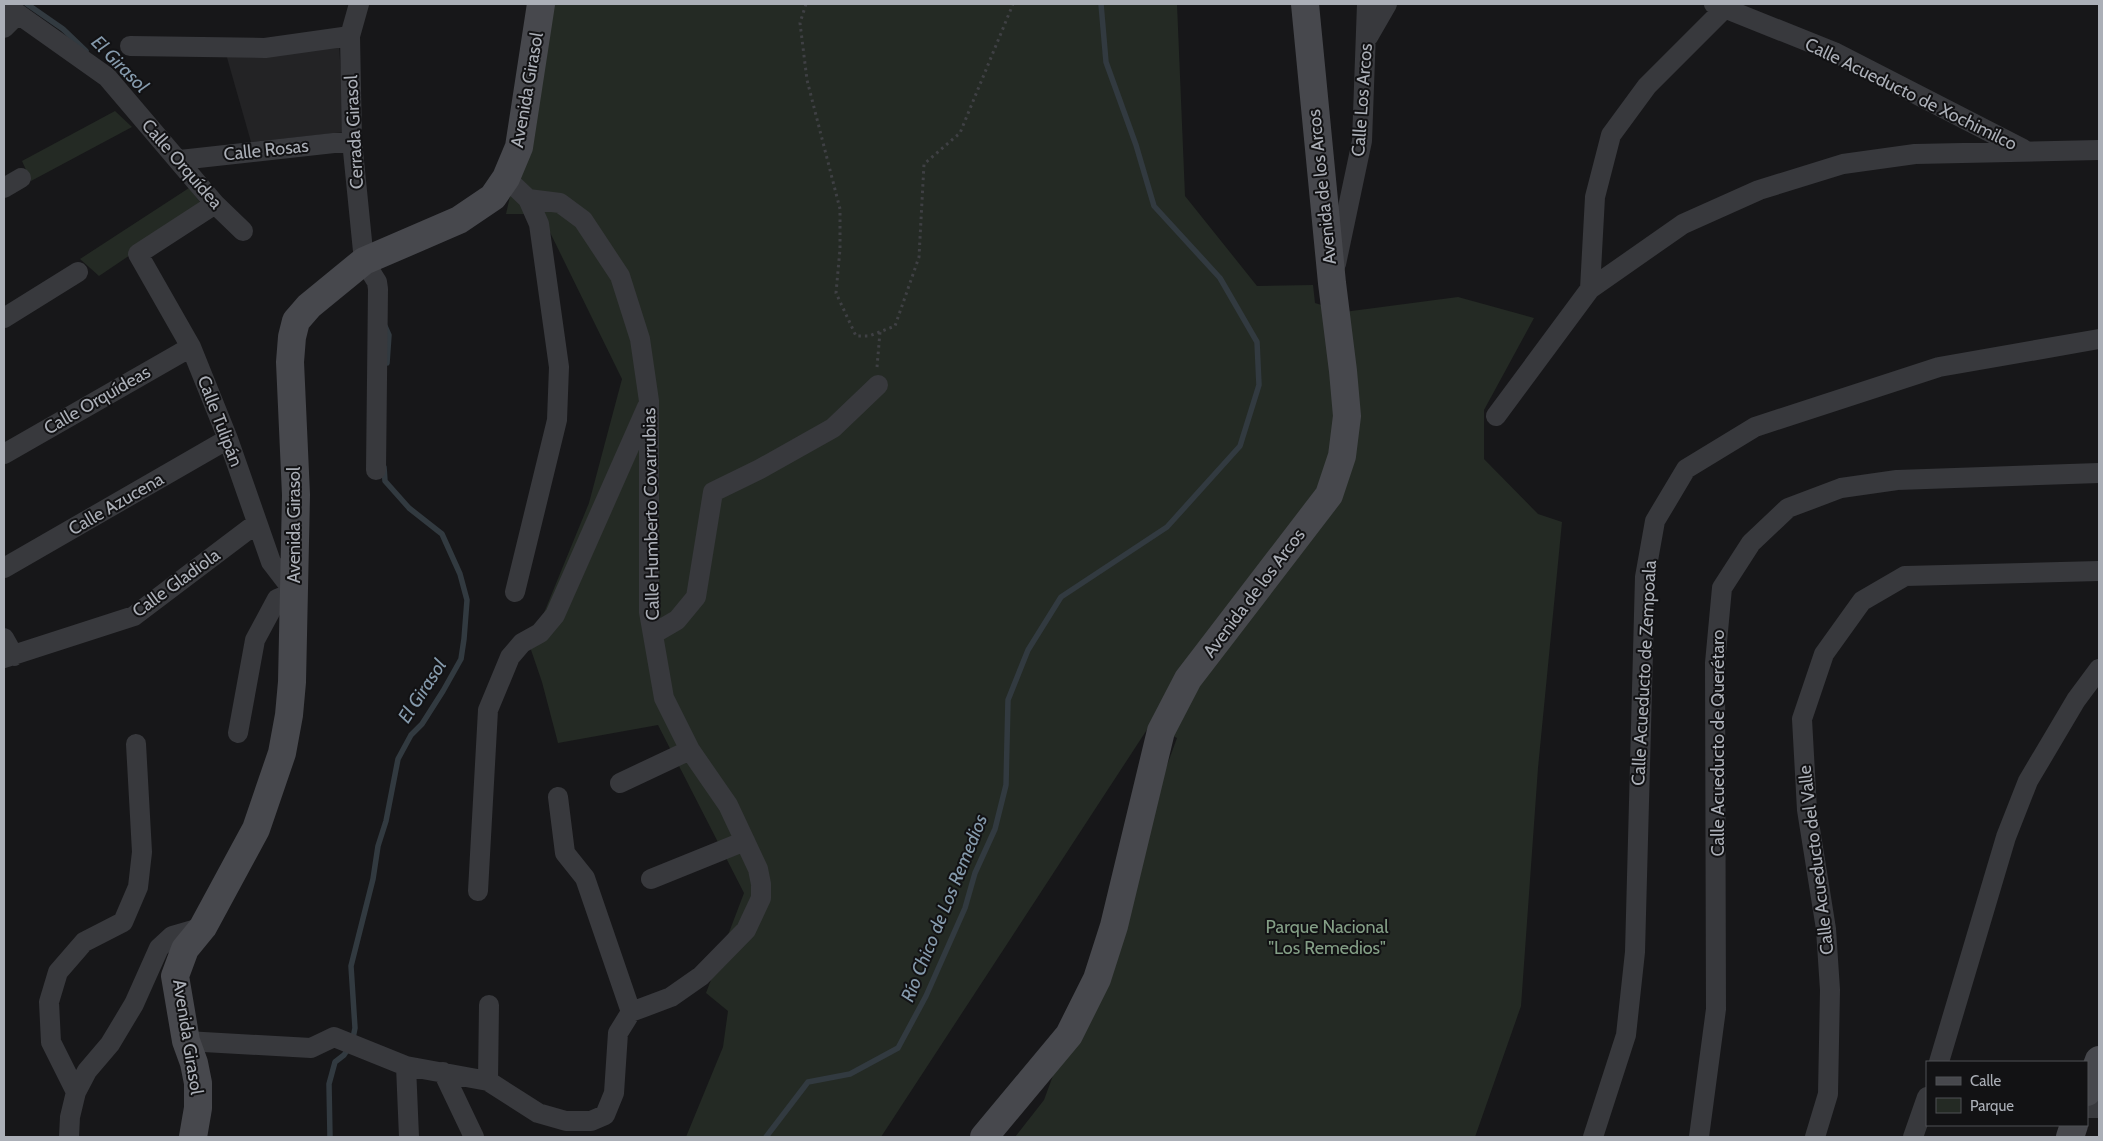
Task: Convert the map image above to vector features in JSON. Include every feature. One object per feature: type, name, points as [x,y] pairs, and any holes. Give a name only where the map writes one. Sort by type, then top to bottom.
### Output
[{"type":"street","name":"Cerrada Girasol","points":[[359,4],[350,36],[352,141],[364,261]]},
{"type":"street","name":"Avenida Girasol","points":[[193,1137],[198,1108],[198,1083],[194,1063],[186,1041],[175,976],[185,949],[203,927],[256,829],[282,753],[292,682],[296,495],[290,362],[292,337],[296,321],[309,306],[364,261],[459,220],[493,197],[506,178],[519,147],[541,4]]},
{"type":"street","name":"Avenida de los Arcos","points":[[984,1137],[1070,1034],[1097,979],[1114,926],[1161,731],[1188,679],[1329,495],[1342,456],[1347,416],[1305,4]]},
{"type":"street","name":"Calle Los Arcos","points":[[1332,283],[1362,141],[1367,4]]},
{"type":"street","points":[[1367,39],[1387,4]]},
{"type":"street","points":[[1590,290],[1595,197],[1611,135],[1647,86],[1719,7]]},
{"type":"street","name":"Calle Acueducto de Xochimilco","points":[[1719,7],[1834,52],[2024,150]]},
{"type":"street","points":[[4,28],[11,9]]},
{"type":"street","name":"Calle Orquídea","points":[[11,9],[107,77],[181,160],[216,204],[243,231]]},
{"type":"street","points":[[130,46],[265,48],[350,36]]},
{"type":"street","name":"Calle Rosas","points":[[181,160],[352,141]]},
{"type":"street","points":[[1496,416],[1590,290],[1683,224],[1759,190],[1843,164],[1915,154],[2024,150],[2099,150]]},
{"type":"street","points":[[506,178],[528,199],[539,224],[559,367],[557,420],[515,592]]},
{"type":"street","name":"Calle Humberto Covarrubias","points":[[528,199],[560,203],[582,220],[620,276],[640,339],[649,400],[649,612],[664,698],[690,750],[728,805],[758,869],[761,884],[761,898],[746,930],[701,976],[671,996],[631,1012]]},
{"type":"street","name":"Calle Tulipán","points":[[216,204],[138,254],[191,347],[228,439],[271,562],[294,592]]},
{"type":"street","points":[[364,261],[377,282],[378,290],[376,470]]},
{"type":"street","points":[[4,318],[78,272]]},
{"type":"street","name":"Calle Acueducto de Zempoala","points":[[1593,1137],[1626,1034],[1635,952],[1644,577],[1655,521],[1686,469],[1756,427],[1939,367],[2099,339]]},
{"type":"street","name":"Calle Orquídeas","points":[[4,454],[191,347]]},
{"type":"street","points":[[653,634],[677,620],[696,597],[713,492],[760,469],[833,428],[878,385]]},
{"type":"street","points":[[478,891],[488,710],[510,658],[522,643],[540,634],[555,615],[649,400]]},
{"type":"street","name":"Calle Azucena","points":[[4,568],[228,439]]},
{"type":"street","name":"Calle Acueducto de Querétaro","points":[[1699,1137],[1716,1008],[1715,663],[1722,588],[1750,543],[1788,508],[1842,488],[1897,480],[2099,473]]},
{"type":"street","name":"Calle Gladiola","points":[[9,657],[134,616],[257,523]]},
{"type":"street","name":"Calle Acueducto del Valle","points":[[1815,1137],[1828,1094],[1830,990],[1826,929],[1807,810],[1802,719],[1824,654],[1862,601],[1905,576],[2099,571]]},
{"type":"street","points":[[238,733],[255,640],[277,599],[294,592]]},
{"type":"street","points":[[4,638],[9,657]]},
{"type":"street","points":[[1939,1061],[2006,837],[2028,781],[2076,700],[2099,669]]},
{"type":"street","points":[[76,1092],[52,1042],[49,1002],[58,972],[84,942],[123,922],[138,887],[142,852],[136,744]]},
{"type":"street","points":[[620,783],[690,750]]},
{"type":"street","points":[[186,1041],[311,1048],[334,1037],[406,1066],[488,1081],[538,1113],[566,1121],[591,1121],[605,1115],[614,1093],[618,1033],[631,1012],[585,878],[565,853],[558,797]]},
{"type":"street","points":[[651,879],[745,841]]},
{"type":"street","points":[[69,1137],[70,1117],[76,1092],[87,1071],[110,1044],[134,1004],[159,948],[172,936],[203,927]]},
{"type":"street","points":[[488,1081],[489,1005]]},
{"type":"street","points":[[2088,1089],[2099,1060]]},
{"type":"street","points":[[406,1066],[408,1137]]},
{"type":"street","points":[[443,1072],[474,1137]]},
{"type":"street","points":[[1913,1137],[1926,1100]]},
{"type":"path","points":[[806,4],[800,23],[807,80],[840,209],[840,249],[836,293],[856,336],[869,336],[895,326],[919,257],[924,164],[960,133],[1013,4]]},
{"type":"path","points":[[878,385],[880,332]]},
{"type":"shaded area","points":[[339,46],[345,132],[251,142],[226,54]]},
{"type":"green space","name":"Parque Nacional \"Los Remedios\"","points":[[548,4],[1177,4],[1185,196],[1257,286],[1313,285],[1315,303],[1344,312],[1458,297],[1534,318],[1484,410],[1484,459],[1538,514],[1562,522],[1538,768],[1521,1006],[1475,1137],[1015,1137],[1044,1100],[1177,738],[1150,725],[881,1137],[686,1137],[723,1047],[728,1011],[706,993],[744,893],[658,725],[558,743],[542,682],[530,647],[589,503],[622,379],[541,214],[506,214],[528,117]]},
{"type":"green space","points":[[115,111],[132,127],[31,181],[22,161]]},
{"type":"green space","points":[[189,188],[203,206],[99,276],[80,259]]},
{"type":"waterway","name":"El Girasol","points":[[27,4],[63,29],[86,51]]},
{"type":"waterway","name":"Río Chico de Los Remedios","points":[[766,1137],[808,1082],[850,1074],[898,1048],[926,996],[965,908],[975,873],[995,829],[1006,785],[1008,700],[1028,650],[1061,597],[1167,527],[1240,446],[1259,385],[1257,342],[1220,278],[1154,206],[1136,145],[1106,62],[1101,4]]},
{"type":"waterway","name":"El Girasol","points":[[385,326],[389,335],[387,363]]},
{"type":"waterway","name":"El Girasol","points":[[330,1137],[329,1084],[335,1062],[344,1055],[352,1043],[355,1028],[351,966],[373,879],[378,846],[386,821],[398,759],[411,735],[422,724],[443,691],[461,659],[464,639],[467,600],[460,574],[442,534],[409,508],[385,481],[384,467]]}]
